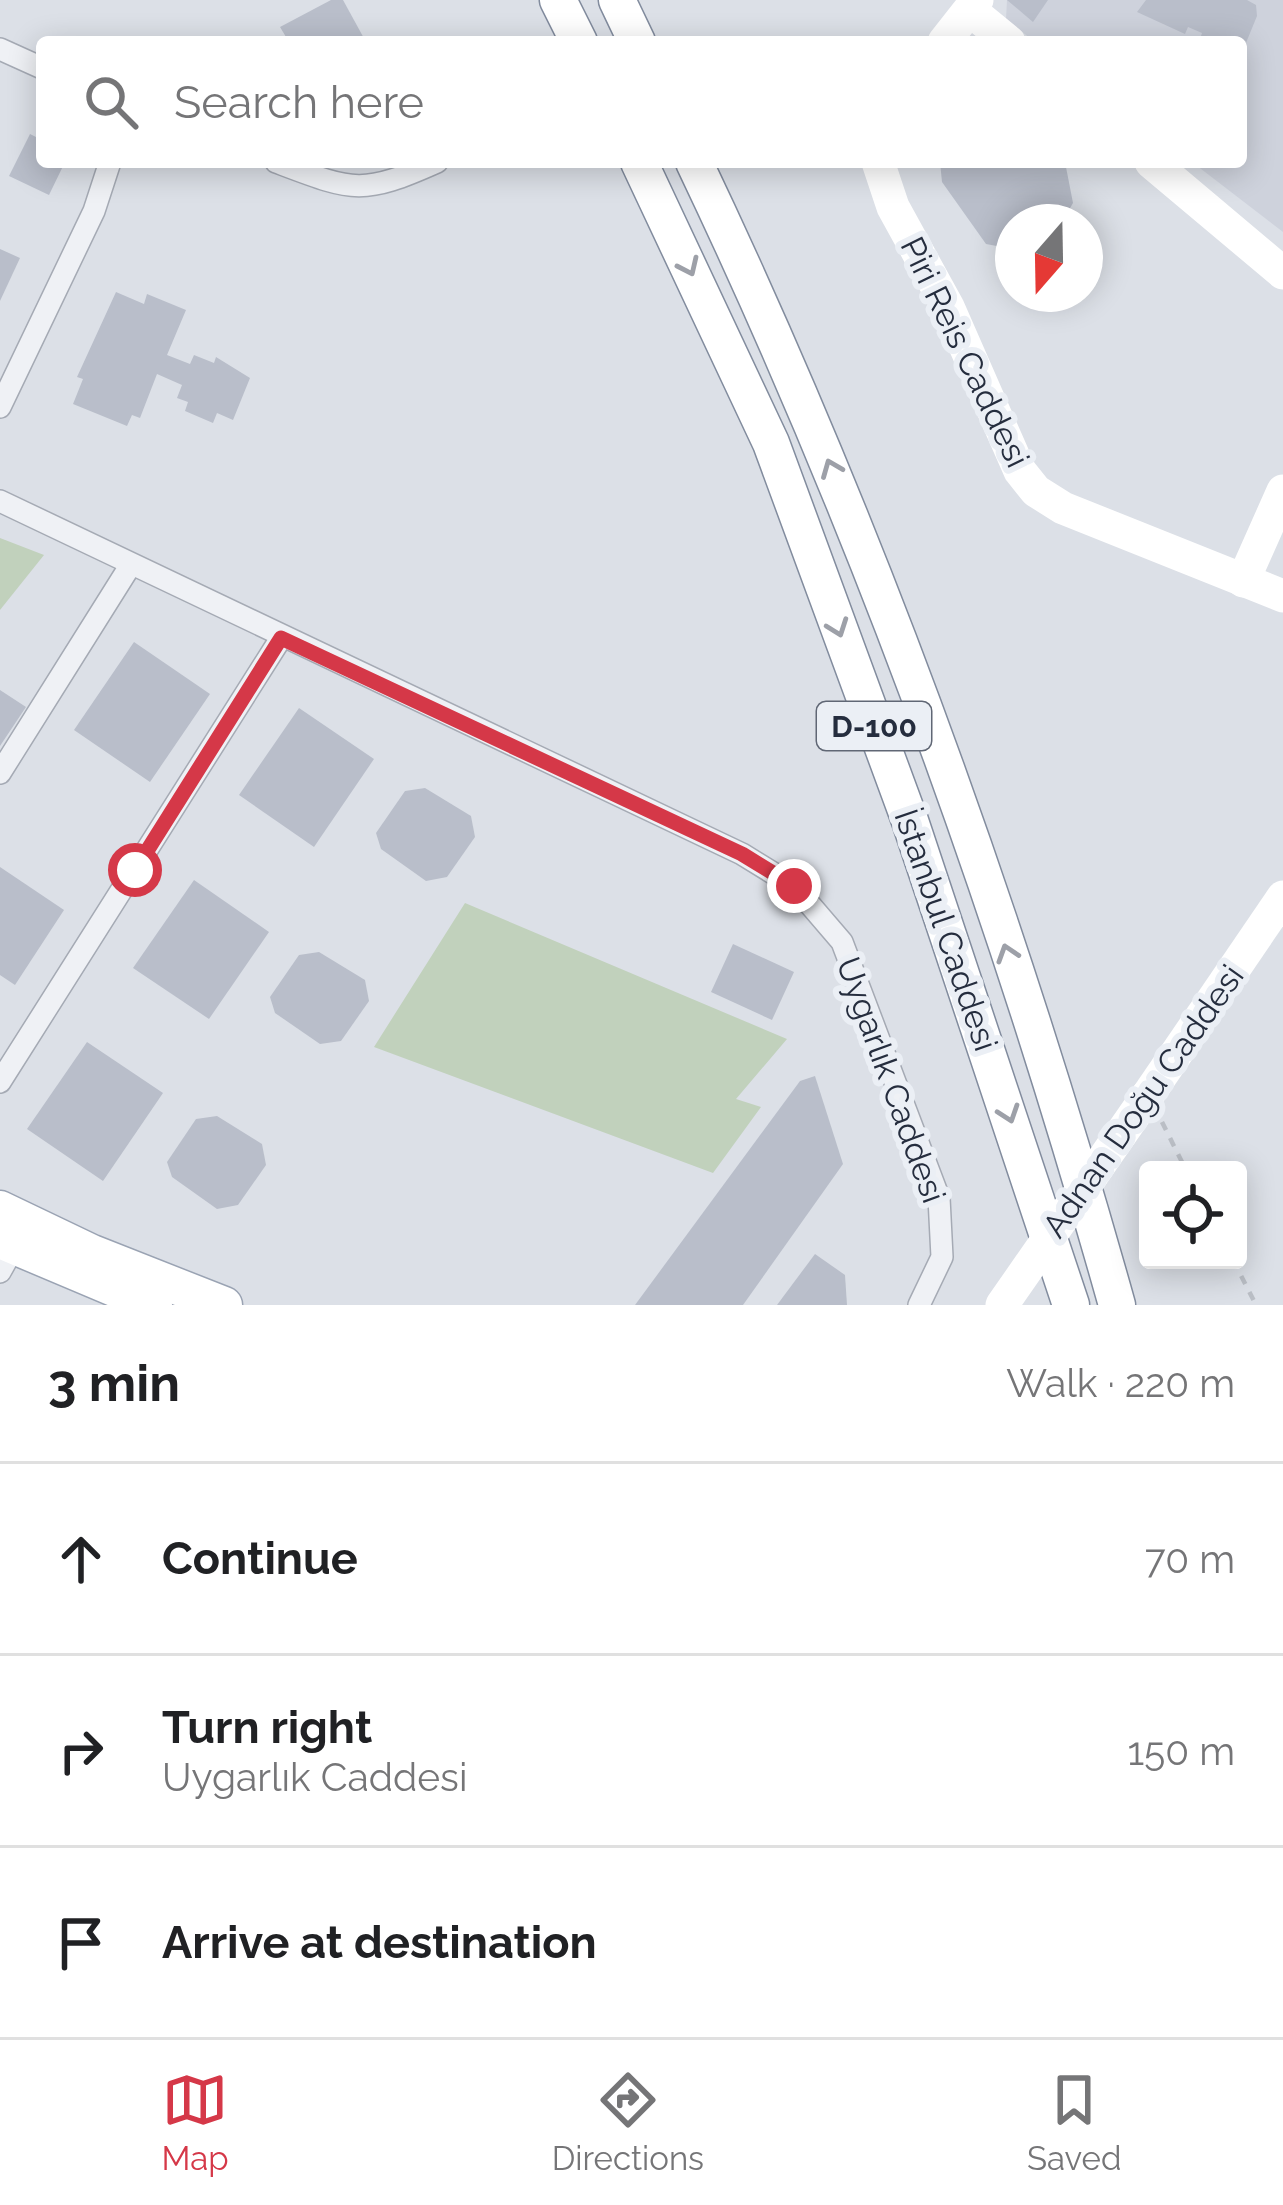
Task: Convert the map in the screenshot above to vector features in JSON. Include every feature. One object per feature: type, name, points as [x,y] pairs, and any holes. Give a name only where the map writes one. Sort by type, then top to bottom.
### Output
[{"type":"main road","points":[[558,0],[576,36]]},
{"type":"main road","points":[[617,0],[634,36]]},
{"type":"main road","points":[[949,36],[974,5],[1003,36]]},
{"type":"main road","name":"İstanbul Caddesi","points":[[641,168],[771,442],[910,821],[1071,1305]]},
{"type":"main road","name":"İstanbul Caddesi","points":[[697,168],[818,435],[962,809],[1117,1305]]},
{"type":"main road","name":"Piri Reis Caddesi","points":[[880,168],[893,207],[948,307],[1020,471],[1036,491],[1063,508],[1283,596]]},
{"type":"main road","points":[[1158,168],[1283,273]]},
{"type":"main road","points":[[1243,580],[1283,491]]},
{"type":"main road","name":"Adnan Doğu Caddesi","points":[[1003,1305],[1283,897]]},
{"type":"main road","points":[[0,1209],[92,1253],[224,1305]]},
{"type":"main road","points":[[5,1253],[154,1305]]},
{"type":"street","points":[[0,50],[36,65]]},
{"type":"street","points":[[0,407],[94,211],[108,168]]},
{"type":"street","points":[[292,168],[334,184],[380,188],[424,168]]},
{"type":"street","name":"Uygarlık Caddesi","points":[[0,501],[742,854],[794,886],[842,942],[939,1198],[942,1257],[920,1305]]},
{"type":"street","points":[[0,773],[130,566]]},
{"type":"street","points":[[0,1082],[281,638]]},
{"type":"path","points":[[1148,1095],[1181,1161]]},
{"type":"path","points":[[1238,1269],[1256,1305]]},
{"type":"shaded area","points":[[1007,0],[1283,0],[1283,232],[1200,168],[1247,168],[1247,36],[1027,36],[1006,19]]},
{"type":"green space","points":[[0,538],[44,555],[0,610]]},
{"type":"green space","points":[[465,903],[787,1039],[736,1099],[761,1107],[713,1173],[374,1047]]},
{"type":"building","points":[[331,0],[343,0],[363,36],[285,36],[280,27]]},
{"type":"building","points":[[1007,0],[1048,0],[1033,22]]},
{"type":"building","points":[[1146,0],[1247,0],[1256,5],[1257,16],[1247,40],[1247,36],[1201,36],[1188,27],[1185,34],[1137,12]]},
{"type":"building","points":[[30,134],[36,137],[36,168],[62,168],[49,195],[9,176]]},
{"type":"building","points":[[941,168],[1066,168],[1072,204],[995,204],[995,246],[986,244],[942,182]]},
{"type":"building","points":[[0,249],[20,258],[0,301]]},
{"type":"building","points":[[116,292],[144,304],[147,294],[186,310],[167,355],[190,364],[194,355],[214,363],[216,357],[250,378],[233,420],[217,413],[213,423],[185,411],[188,402],[177,398],[182,385],[157,374],[140,418],[132,415],[127,426],[73,404],[83,379],[77,377]]},
{"type":"building","points":[[134,642],[210,694],[150,782],[74,730]]},
{"type":"building","points":[[0,690],[26,707],[0,746]]},
{"type":"building","points":[[299,708],[374,759],[314,847],[239,795]]},
{"type":"building","points":[[425,788],[471,816],[475,837],[447,877],[426,881],[381,849],[376,833],[405,791]]},
{"type":"building","points":[[0,867],[64,910],[15,985],[0,975]]},
{"type":"building","points":[[194,880],[269,932],[209,1019],[133,968]]},
{"type":"building","points":[[733,944],[794,972],[772,1020],[711,992]]},
{"type":"building","points":[[319,952],[365,980],[369,1001],[341,1041],[320,1044],[275,1013],[270,997],[299,955]]},
{"type":"building","points":[[87,1042],[163,1093],[103,1181],[27,1129]]},
{"type":"building","points":[[815,1076],[843,1164],[743,1305],[635,1305],[800,1081]]},
{"type":"building","points":[[217,1116],[262,1144],[266,1165],[238,1205],[217,1209],[172,1177],[167,1162],[196,1119]]},
{"type":"building","points":[[815,1254],[845,1275],[847,1305],[777,1305]]},
{"type":"route","points":[[135,870],[281,638],[742,854],[794,886]]}]
